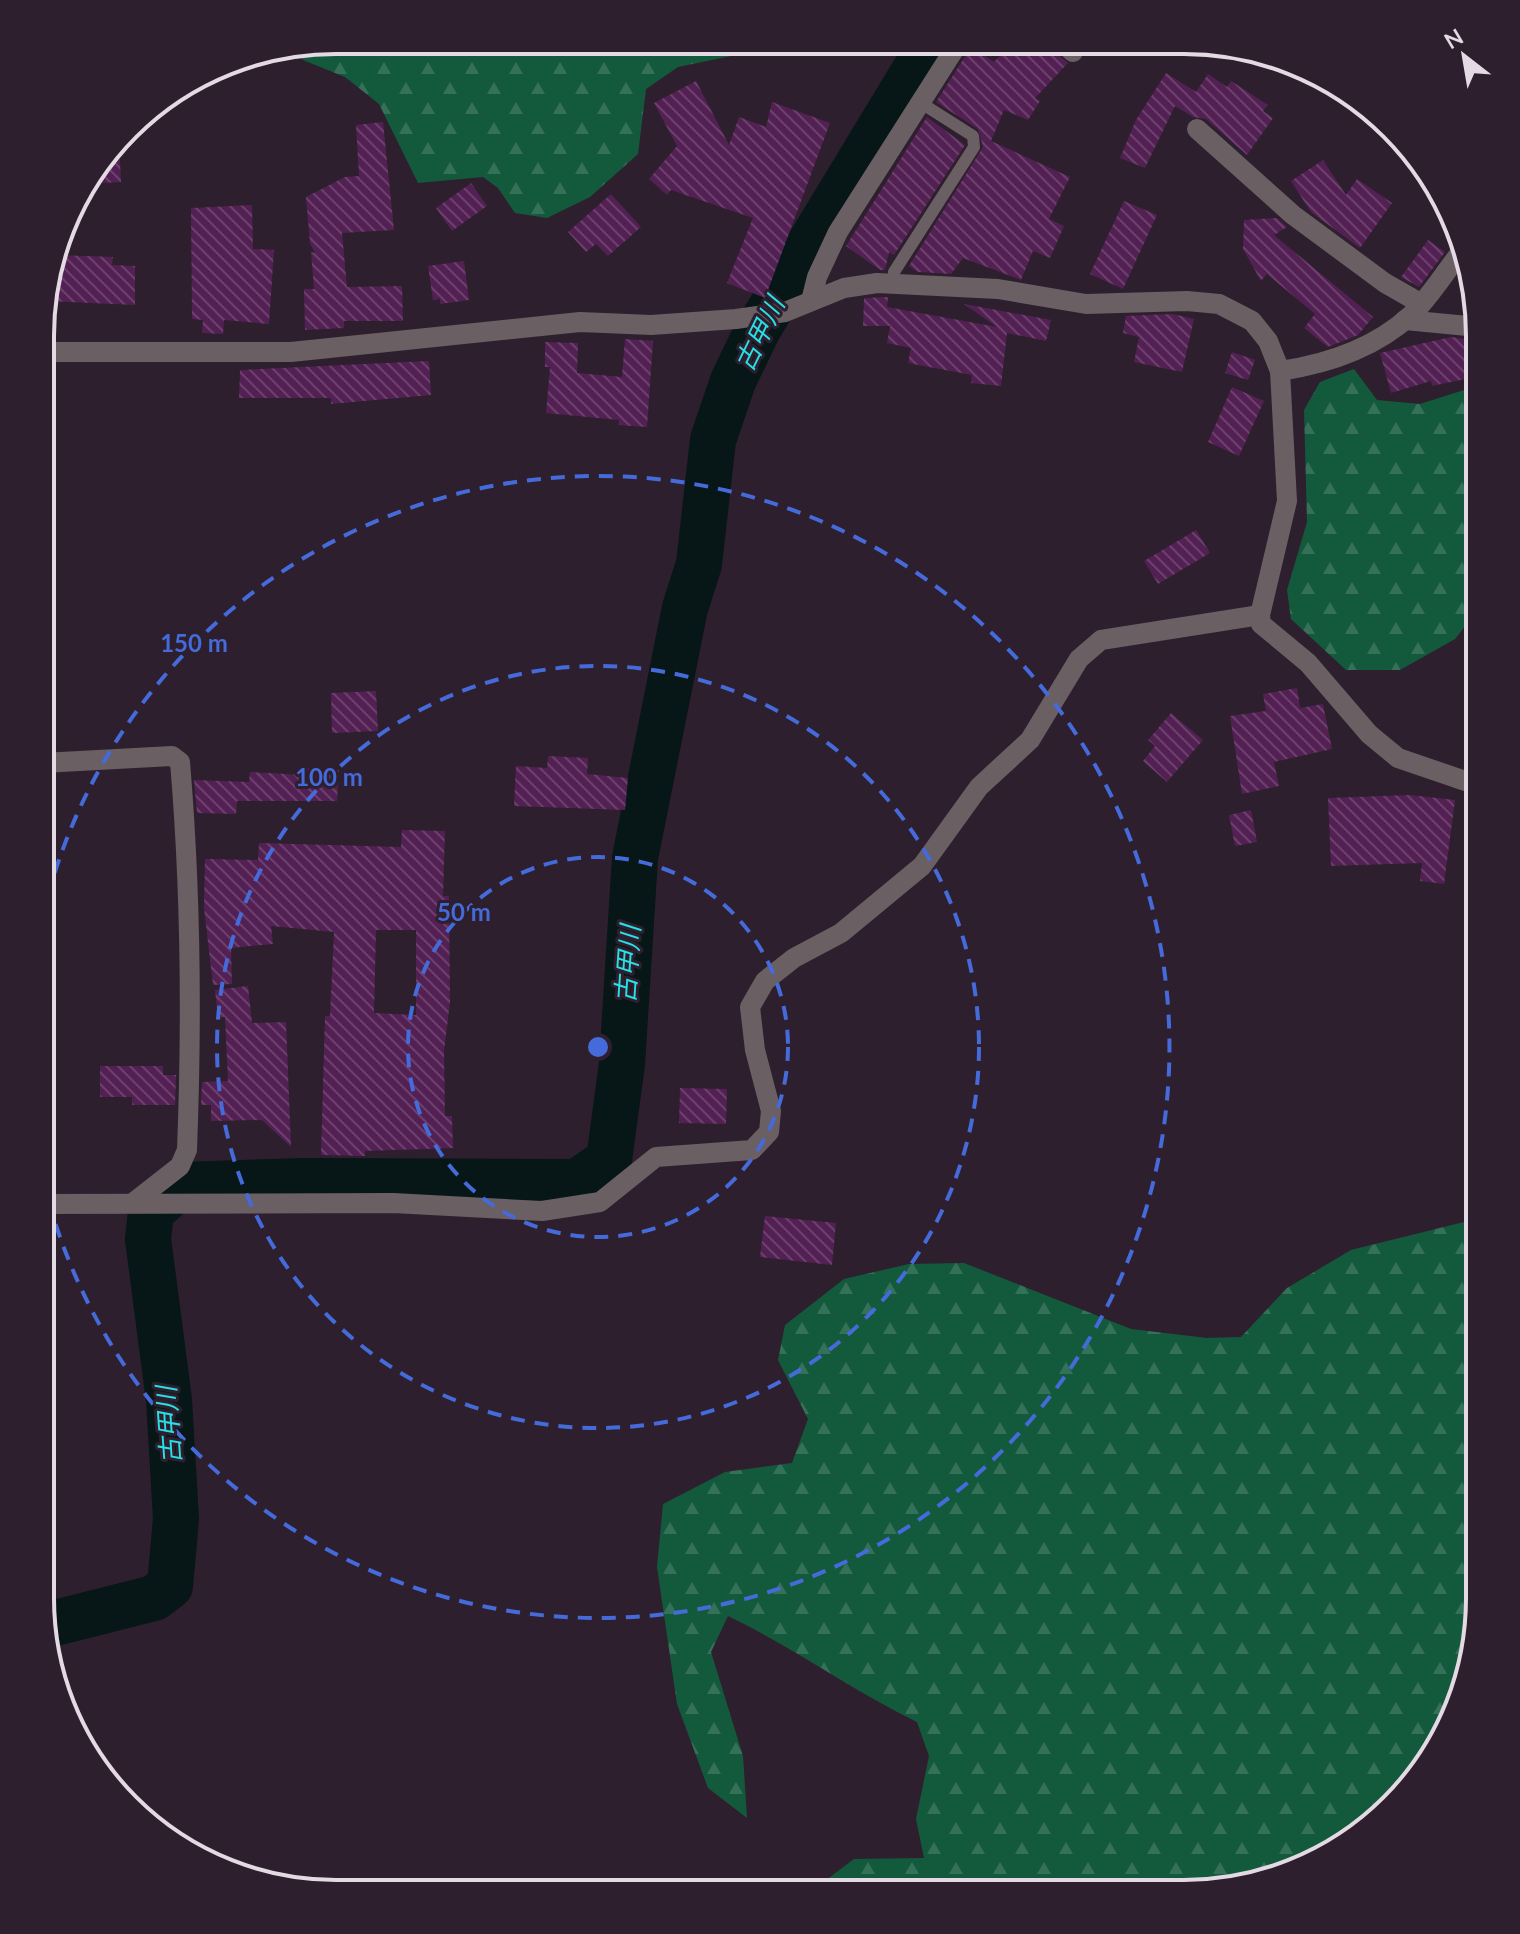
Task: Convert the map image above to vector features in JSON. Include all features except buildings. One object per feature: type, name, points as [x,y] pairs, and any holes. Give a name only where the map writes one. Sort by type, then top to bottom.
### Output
[{"type":"street","points":[[811,301],[817,277],[838,232],[951,54]]},
{"type":"street","points":[[1197,129],[1293,215],[1385,283],[1420,303]]},
{"type":"street","points":[[1280,371],[1317,366],[1361,348],[1405,320],[1455,260]]},
{"type":"street","points":[[54,352],[291,352],[580,322],[651,325],[736,319],[785,312],[844,288],[877,283],[998,289],[1086,304],[1187,301],[1219,304],[1252,321],[1268,341],[1280,371],[1287,501],[1260,615],[1261,624],[1308,663],[1369,734],[1398,758],[1466,781]]},
{"type":"street","points":[[1405,320],[1465,326]]},
{"type":"street","points":[[54,1204],[393,1203],[542,1211],[600,1202],[656,1157],[752,1150],[769,1132],[771,1111],[755,1050],[750,1007],[765,981],[794,958],[841,933],[922,866],[979,787],[1030,740],[1079,659],[1101,640],[1260,615]]},
{"type":"street","points":[[54,762],[172,756],[180,762],[190,901],[192,1030],[187,1150],[180,1166],[134,1202]]},
{"type":"lane","points":[[893,285],[894,272],[974,147],[973,136],[921,103]]},
{"type":"green space","points":[[318,55],[739,55],[678,67],[646,89],[638,154],[590,197],[547,218],[515,213],[498,188],[483,177],[418,183],[379,104],[345,77],[303,60],[301,56]]},
{"type":"green space","points":[[1354,369],[1377,400],[1420,404],[1466,389],[1466,625],[1455,639],[1400,670],[1346,670],[1291,619],[1287,590],[1307,522],[1304,410],[1320,382]]},
{"type":"green space","points":[[1465,1222],[1465,1616],[1461,1653],[1445,1706],[1428,1739],[1396,1784],[1356,1822],[1292,1859],[1220,1878],[827,1879],[854,1859],[924,1858],[916,1819],[929,1756],[917,1722],[728,1616],[711,1652],[743,1756],[747,1818],[708,1788],[677,1704],[657,1567],[663,1504],[725,1472],[792,1463],[808,1419],[778,1360],[785,1325],[844,1279],[909,1264],[964,1263],[1131,1329],[1207,1338],[1241,1337],[1287,1288],[1351,1250]]},
{"type":"waterway","name":"古甲川","points":[[55,1623],[154,1598],[170,1586],[176,1519],[169,1400],[148,1239],[151,1212],[181,1185],[303,1181],[577,1182],[609,1160],[622,1064],[635,858],[685,608],[699,564],[713,440],[733,381],[758,329],[925,54]]}]
